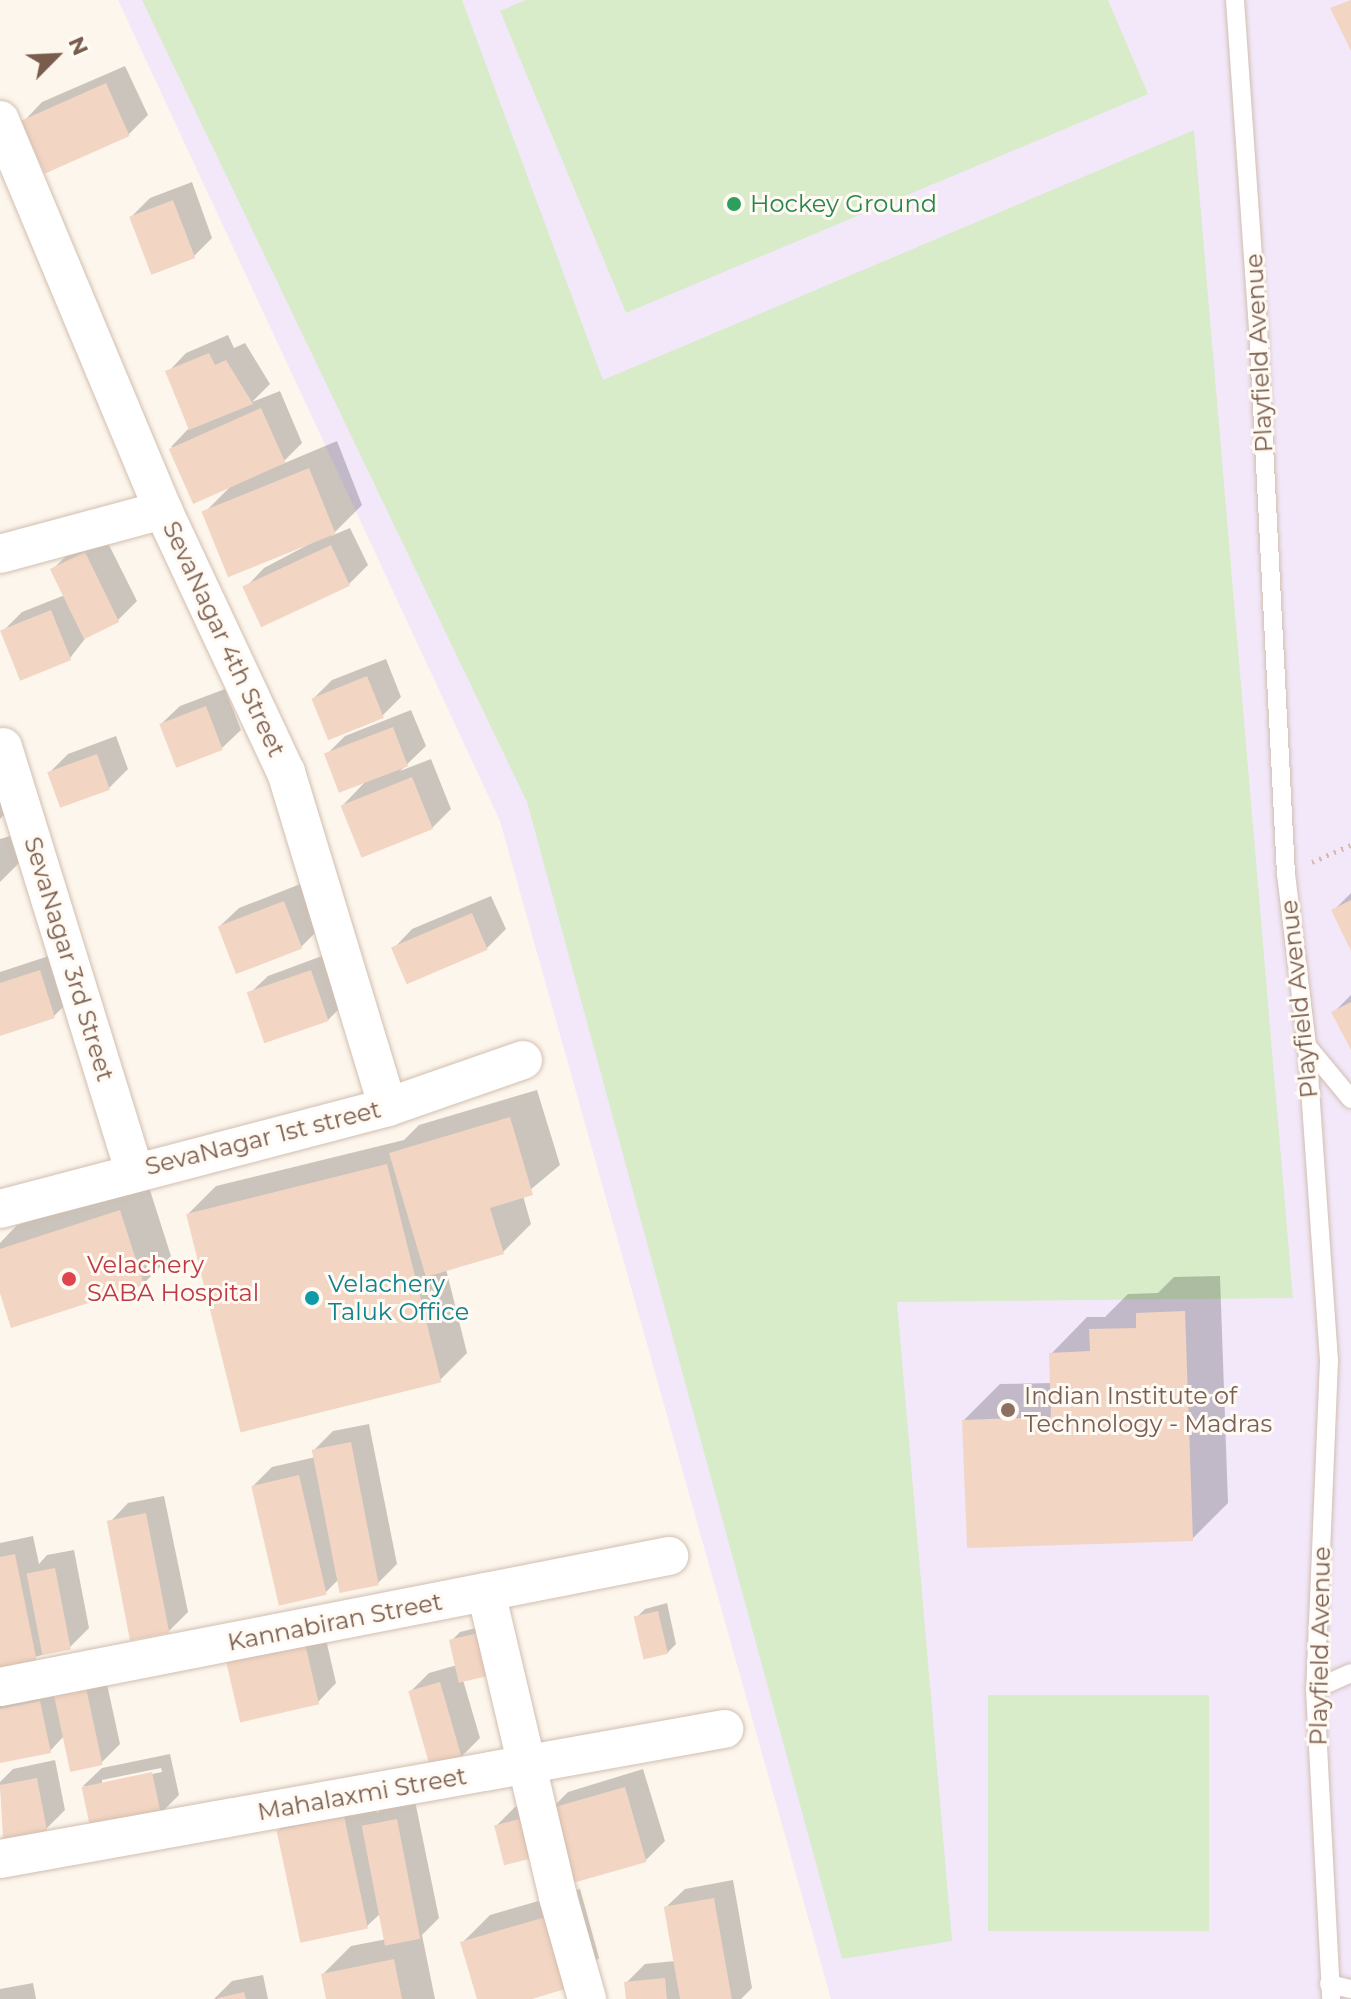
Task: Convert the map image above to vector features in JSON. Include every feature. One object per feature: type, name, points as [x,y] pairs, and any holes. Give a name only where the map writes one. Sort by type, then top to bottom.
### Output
[{"type":"street","name":"SevaNagar 4th Street","points":[[0,120],[14,186],[286,772],[388,1107]]},
{"type":"street","points":[[0,554],[163,510]]},
{"type":"street","name":"SevaNagar 3rd Street","points":[[3,747],[134,1171]]},
{"type":"street","name":"SevaNagar 1st street","points":[[0,1209],[134,1171],[388,1107],[523,1060]]},
{"type":"street","name":"Kannabiran Street","points":[[0,1687],[669,1556]]},
{"type":"street","points":[[486,1592],[558,1897],[587,1999]]},
{"type":"street","name":"Mahalaxmi Street","points":[[0,1859],[724,1729]]},
{"type":"lane","name":"Playfield Avenue","points":[[1235,0],[1259,347],[1286,874],[1307,1046],[1329,1361],[1315,1689],[1330,1992]]},
{"type":"lane","points":[[1307,1046],[1351,1099]]},
{"type":"lane","points":[[1315,1689],[1351,1673]]},
{"type":"lane","points":[[1330,1992],[1351,1989]]},
{"type":"path","points":[[1286,874],[1351,845]]},
{"type":"shaded area","name":"Indian Institute of Technology - Madras","points":[[118,0],[1351,0],[1351,1999],[831,1999],[500,821]]},
{"type":"green space","points":[[142,0],[462,0],[603,380],[1194,130],[1293,1298],[897,1302],[952,1941],[842,1959],[527,802]]},
{"type":"green space","name":"Hockey Ground","points":[[526,0],[1108,0],[1148,94],[626,313],[500,11]]},
{"type":"green space","points":[[988,1695],[1209,1695],[1209,1931],[988,1931]]},
{"type":"building","points":[[1351,0],[1351,51],[1330,8]]},
{"type":"building","points":[[106,83],[130,136],[45,174],[21,121]]},
{"type":"building","points":[[173,200],[195,258],[151,275],[129,217]]},
{"type":"building","points":[[209,353],[215,365],[226,360],[253,404],[189,430],[165,371]]},
{"type":"building","points":[[261,408],[285,463],[193,504],[169,449]]},
{"type":"building","points":[[309,468],[336,534],[228,577],[201,511]]},
{"type":"building","points":[[331,545],[350,586],[261,627],[242,586]]},
{"type":"building","points":[[85,552],[119,622],[84,639],[50,569]]},
{"type":"building","points":[[51,610],[71,660],[20,681],[0,631]]},
{"type":"building","points":[[367,676],[384,718],[328,740],[311,698]]},
{"type":"building","points":[[206,706],[223,750],[176,768],[159,724]]},
{"type":"building","points":[[393,727],[408,766],[339,793],[324,754]]},
{"type":"building","points":[[97,754],[110,790],[60,808],[47,772]]},
{"type":"building","points":[[412,777],[433,829],[362,858],[341,806]]},
{"type":"building","points":[[1351,900],[1351,951],[1331,910]]},
{"type":"building","points":[[284,901],[302,949],[236,974],[218,926]]},
{"type":"building","points":[[472,913],[488,950],[407,984],[391,947]]},
{"type":"building","points":[[40,970],[55,1018],[0,1036],[0,983]]},
{"type":"building","points":[[311,970],[329,1021],[264,1043],[247,992]]},
{"type":"building","points":[[1351,1002],[1351,1050],[1331,1012]]},
{"type":"building","points":[[510,1117],[533,1195],[490,1208],[504,1254],[426,1277],[389,1153]]},
{"type":"building","name":"Velachery Taluk Office","points":[[387,1164],[441,1382],[241,1432],[186,1214]]},
{"type":"building","points":[[120,1210],[144,1285],[11,1328],[0,1293],[0,1249]]},
{"type":"building","points":[[1185,1311],[1193,1541],[967,1548],[962,1420],[1051,1417],[1049,1353],[1090,1351],[1089,1329],[1136,1328],[1136,1313]]},
{"type":"building","points":[[351,1442],[379,1585],[340,1593],[312,1450]]},
{"type":"building","points":[[299,1475],[327,1595],[279,1606],[251,1486]]},
{"type":"building","points":[[146,1513],[169,1633],[130,1640],[107,1521]]},
{"type":"building","points":[[15,1554],[37,1662],[0,1669],[0,1557]]},
{"type":"building","points":[[55,1568],[71,1649],[42,1655],[27,1574]]},
{"type":"building","points":[[658,1611],[668,1654],[644,1659],[634,1617]]},
{"type":"building","points":[[483,1632],[493,1675],[459,1683],[449,1640]]},
{"type":"building","points":[[304,1639],[319,1704],[240,1723],[225,1657]]},
{"type":"building","points":[[84,1678],[103,1765],[70,1772],[52,1685]]},
{"type":"building","points":[[440,1682],[462,1758],[430,1767],[408,1691]]},
{"type":"building","points":[[40,1701],[51,1753],[0,1763],[0,1709]]},
{"type":"building","points":[[152,1772],[161,1816],[91,1831],[82,1787]]},
{"type":"building","points":[[37,1778],[47,1831],[3,1839],[0,1785]]},
{"type":"building","points":[[625,1787],[646,1862],[569,1884],[547,1809]]},
{"type":"building","points":[[344,1816],[368,1928],[300,1943],[277,1830]]},
{"type":"building","points":[[532,1816],[542,1856],[504,1865],[494,1825]]},
{"type":"building","points":[[397,1819],[420,1939],[385,1946],[362,1826]]},
{"type":"building","points":[[714,1898],[732,1999],[680,1999],[664,1907]]},
{"type":"building","points":[[552,1915],[572,1987],[532,1999],[477,1999],[460,1942]]},
{"type":"building","points":[[394,1959],[402,1999],[326,1999],[321,1974]]},
{"type":"building","points":[[665,1978],[667,1999],[626,1999],[624,1982]]},
{"type":"building","points":[[244,1992],[246,1999],[218,1999],[218,1998]]},
{"type":"place","name":"Hockey Ground","points":[[734,204]]},
{"type":"place","name":"Velachery SABA Hospital","points":[[69,1279]]},
{"type":"place","name":"Velachery Taluk Office","points":[[312,1298]]},
{"type":"place","name":"Indian Institute of Technology - Madras","points":[[1008,1410]]}]
